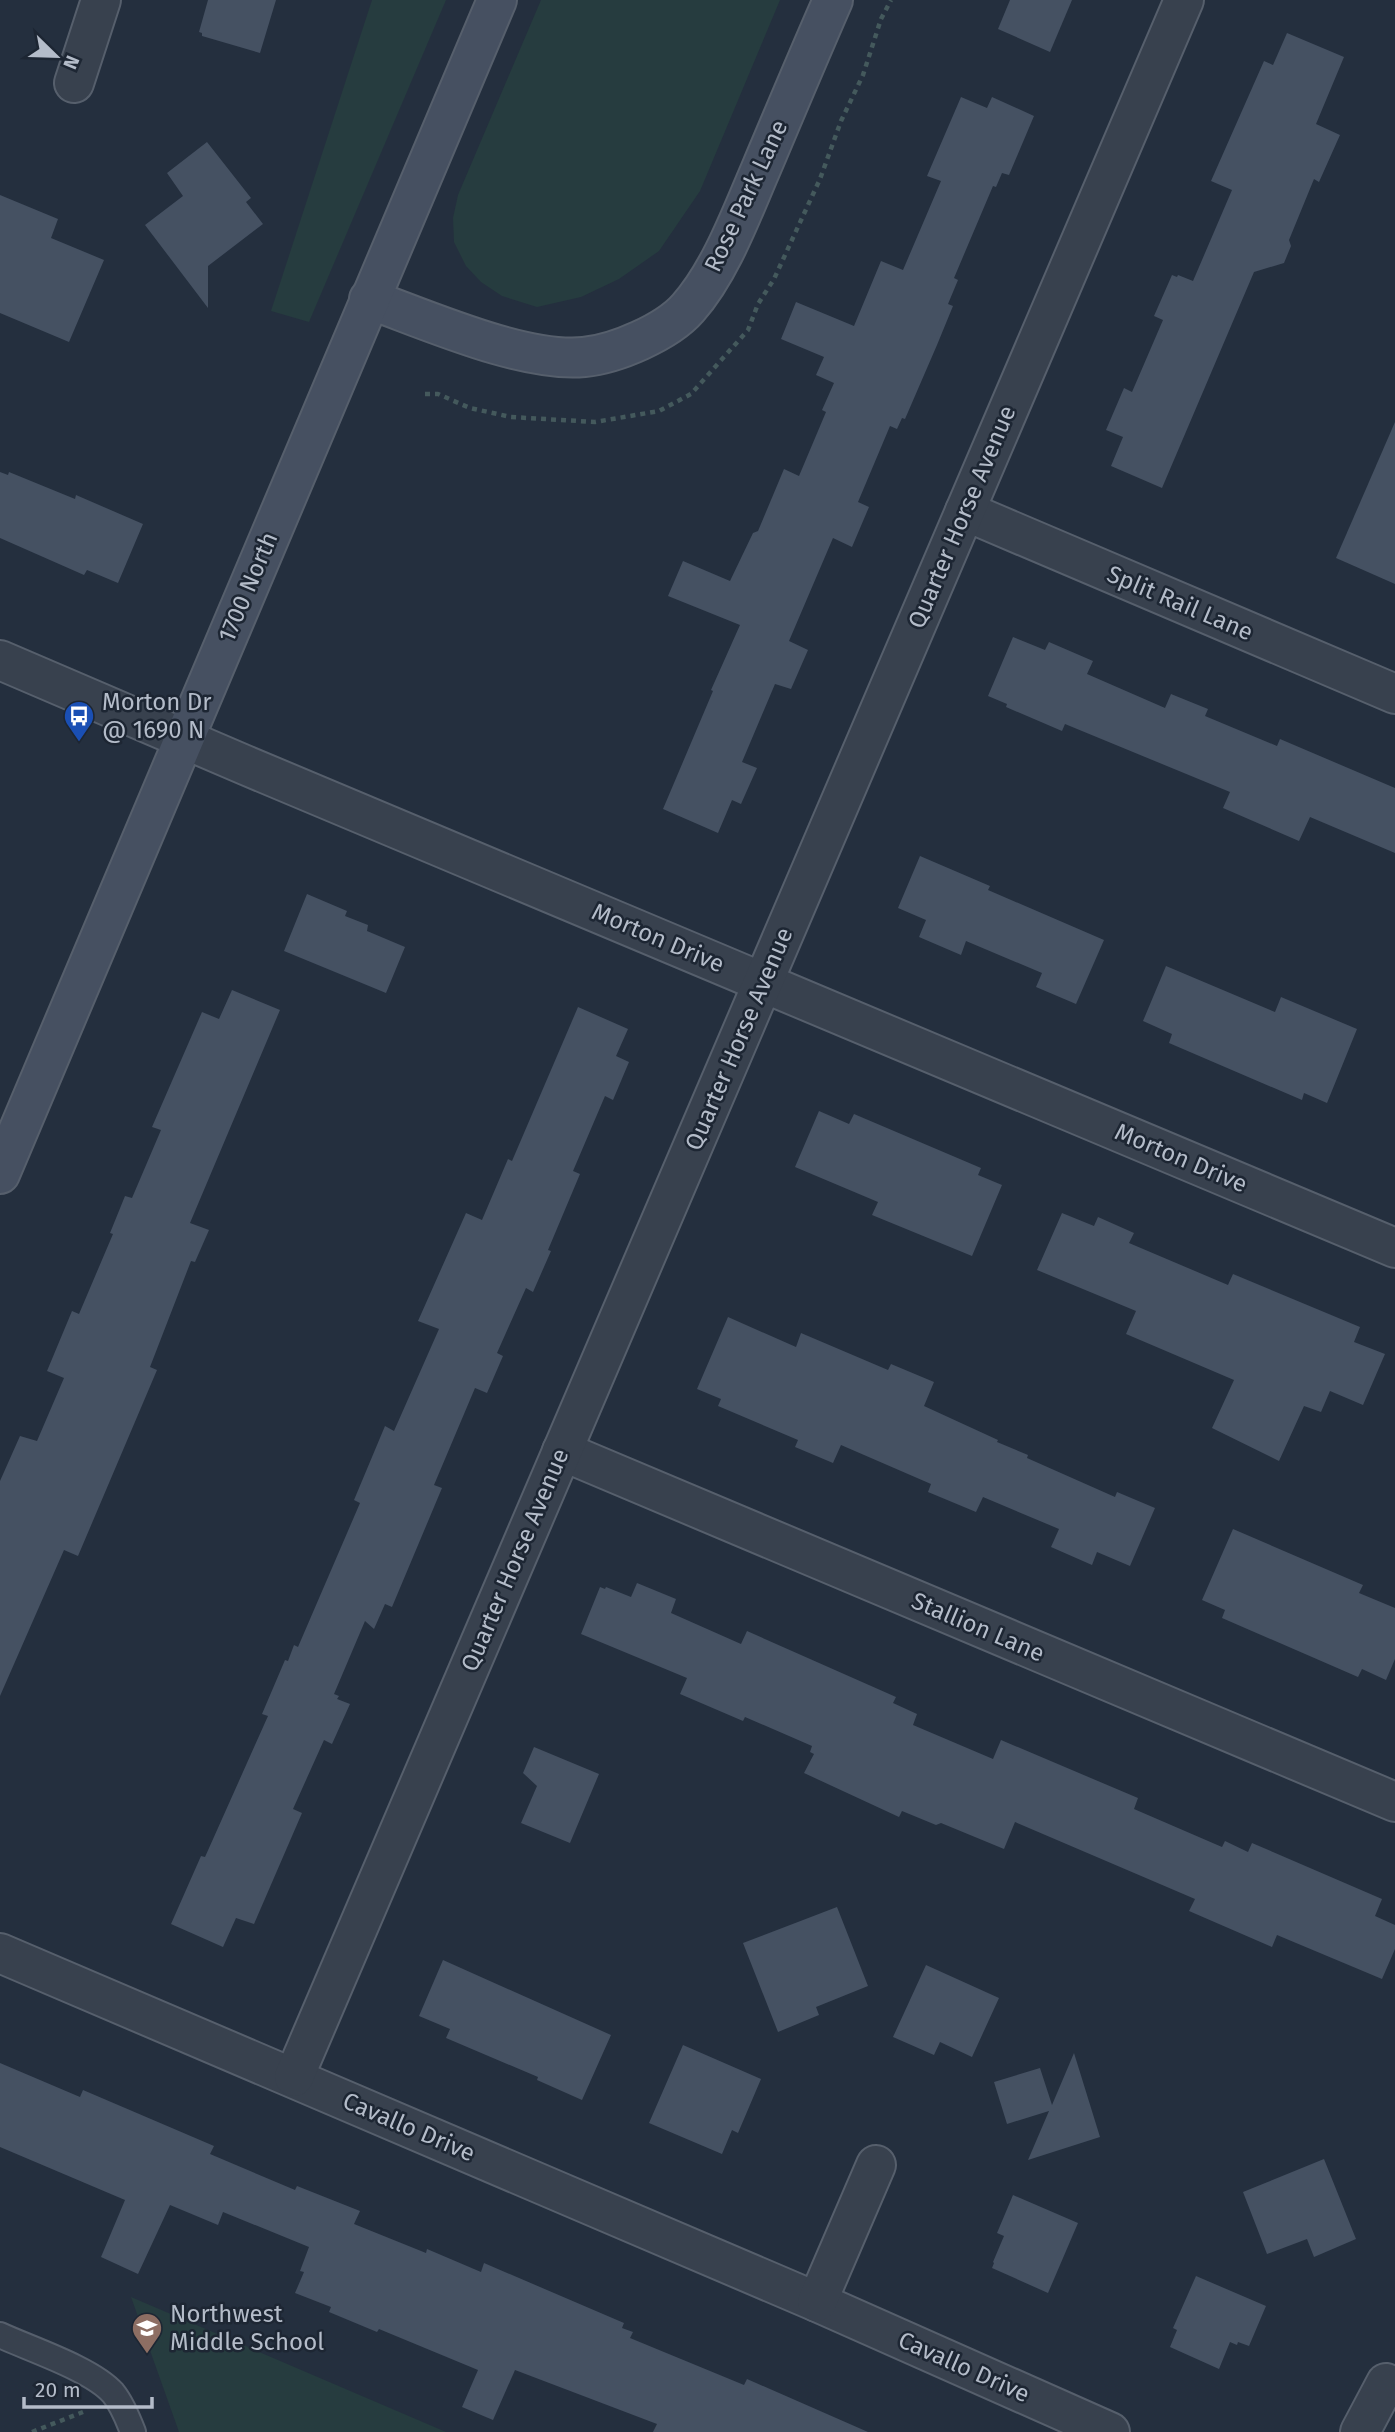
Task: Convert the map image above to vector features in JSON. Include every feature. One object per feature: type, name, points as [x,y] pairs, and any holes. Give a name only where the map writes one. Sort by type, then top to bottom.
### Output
[{"type":"street","points":[[74,83],[101,0]]},
{"type":"street","name":"1700 North","points":[[0,1174],[497,0]]},
{"type":"street","name":"Rose Park Lane","points":[[369,299],[479,338],[540,354],[583,357],[622,348],[657,331],[688,308],[735,230],[833,0]]},
{"type":"street","name":"Quarter Horse Avenue","points":[[294,2077],[1184,0]]},
{"type":"street","name":"Split Rail Lane","points":[[965,511],[1395,694]]},
{"type":"street","name":"Morton Drive","points":[[0,660],[1395,1248]]},
{"type":"street","name":"Stallion Lane","points":[[562,1451],[1395,1802]]},
{"type":"street","name":"Cavallo Drive","points":[[0,1953],[817,2302],[1110,2432]]},
{"type":"street","points":[[817,2302],[876,2165]]},
{"type":"street","points":[[1360,2432],[1385,2383]]},
{"type":"lane","points":[[0,2335],[93,2377],[113,2393],[125,2411],[133,2432]]},
{"type":"path","points":[[32,2432],[95,2407]]},
{"type":"green space","points":[[372,0],[446,0],[309,322],[271,311]]},
{"type":"green space","points":[[541,0],[780,0],[700,191],[659,251],[619,279],[581,297],[537,307],[502,296],[481,282],[466,266],[454,242],[453,218],[458,195]]},
{"type":"green space","points":[[131,2297],[446,2432],[179,2432]]},
{"type":"building","points":[[208,0],[276,0],[260,53],[202,36],[199,32]]},
{"type":"building","points":[[1010,0],[1072,0],[1050,52],[998,29]]},
{"type":"building","points":[[1287,33],[1344,57],[1316,124],[1340,135],[1319,182],[1314,179],[1289,240],[1291,246],[1284,263],[1254,272],[1162,488],[1111,466],[1123,437],[1106,430],[1124,388],[1132,392],[1163,320],[1154,316],[1172,275],[1193,281],[1232,190],[1211,181],[1264,61],[1273,65]]},
{"type":"building","points":[[961,97],[987,108],[992,97],[1034,116],[1009,175],[1002,173],[996,187],[993,186],[954,278],[958,280],[948,304],[953,306],[905,419],[902,418],[897,429],[890,426],[858,502],[869,507],[852,547],[833,538],[789,641],[808,650],[791,689],[775,684],[742,762],[757,768],[741,804],[732,800],[718,833],[663,809],[740,625],[668,596],[683,561],[730,581],[753,533],[758,531],[784,469],[799,476],[826,412],[822,410],[834,383],[816,375],[824,357],[781,339],[796,302],[854,326],[881,261],[903,270],[941,181],[927,176]]},
{"type":"building","points":[[207,142],[251,198],[246,202],[263,224],[208,266],[208,308],[145,225],[183,196],[167,173]]},
{"type":"building","points":[[0,195],[58,219],[51,238],[104,260],[69,342],[0,313]]},
{"type":"building","points":[[1395,422],[1395,584],[1336,558]]},
{"type":"building","points":[[0,472],[8,475],[9,472],[75,499],[76,495],[143,524],[118,583],[87,570],[84,575],[0,538]]},
{"type":"building","points":[[1013,637],[1045,650],[1049,642],[1093,661],[1087,674],[1165,708],[1171,694],[1208,709],[1205,716],[1277,746],[1280,739],[1395,788],[1395,853],[1310,817],[1299,841],[1223,808],[1230,792],[1065,724],[1062,731],[1006,707],[1007,704],[988,696]]},
{"type":"building","points":[[920,856],[990,886],[988,890],[1104,940],[1076,1004],[1036,987],[1042,973],[966,941],[961,955],[919,937],[926,920],[898,908]]},
{"type":"building","points":[[307,894],[347,911],[345,916],[368,925],[367,931],[405,947],[386,993],[284,951]]},
{"type":"building","points":[[1166,966],[1275,1012],[1281,997],[1357,1029],[1327,1103],[1304,1093],[1302,1100],[1169,1043],[1172,1034],[1143,1021]]},
{"type":"building","points":[[232,990],[280,1010],[190,1223],[209,1230],[195,1262],[191,1261],[150,1367],[157,1370],[78,1556],[64,1550],[0,1696],[0,1481],[20,1436],[37,1441],[64,1378],[47,1371],[72,1311],[79,1314],[113,1234],[110,1233],[125,1196],[132,1198],[161,1130],[152,1127],[202,1012],[219,1019]]},
{"type":"building","points":[[578,1007],[628,1029],[616,1056],[629,1062],[613,1100],[605,1096],[573,1171],[580,1174],[548,1250],[551,1251],[533,1292],[526,1288],[497,1353],[503,1356],[487,1393],[475,1388],[434,1485],[442,1488],[392,1607],[385,1604],[374,1629],[365,1621],[334,1694],[339,1696],[337,1699],[350,1704],[332,1744],[324,1740],[293,1809],[302,1813],[254,1924],[236,1918],[223,1947],[171,1924],[201,1856],[205,1857],[268,1716],[262,1714],[285,1660],[288,1661],[294,1645],[298,1647],[360,1503],[354,1500],[385,1426],[394,1431],[439,1329],[418,1321],[466,1213],[482,1220],[508,1159],[512,1161]]},
{"type":"building","points":[[819,1111],[849,1124],[854,1114],[981,1168],[978,1175],[1002,1185],[972,1256],[872,1215],[878,1202],[795,1167]]},
{"type":"building","points":[[1062,1213],[1094,1226],[1098,1217],[1134,1233],[1129,1243],[1228,1285],[1233,1274],[1360,1327],[1354,1342],[1385,1354],[1363,1405],[1330,1391],[1321,1412],[1304,1406],[1279,1461],[1212,1428],[1234,1380],[1126,1334],[1136,1311],[1037,1270]]},
{"type":"building","points":[[728,1317],[796,1347],[801,1333],[888,1370],[891,1364],[934,1382],[924,1406],[1028,1455],[1027,1458],[1115,1497],[1117,1492],[1155,1508],[1130,1566],[1097,1552],[1092,1565],[1051,1547],[1059,1529],[983,1497],[976,1512],[928,1492],[931,1484],[841,1445],[833,1463],[795,1447],[798,1440],[718,1406],[721,1399],[697,1389]]},
{"type":"building","points":[[1233,1529],[1363,1585],[1359,1593],[1395,1608],[1395,1659],[1386,1680],[1362,1669],[1358,1677],[1222,1618],[1225,1610],[1202,1600]]},
{"type":"building","points":[[637,1583],[676,1599],[671,1613],[741,1644],[747,1631],[896,1697],[893,1703],[917,1714],[913,1725],[993,1759],[1001,1740],[1138,1798],[1134,1809],[1222,1847],[1225,1841],[1248,1852],[1252,1843],[1382,1899],[1375,1916],[1395,1925],[1395,1949],[1382,1979],[1277,1935],[1272,1947],[1189,1911],[1195,1899],[1015,1822],[1004,1849],[941,1823],[936,1825],[902,1811],[899,1817],[804,1773],[814,1754],[810,1752],[812,1746],[745,1717],[743,1721],[680,1694],[687,1678],[581,1634],[600,1587],[631,1597]]},
{"type":"building","points":[[534,1747],[599,1774],[570,1843],[521,1823],[537,1786],[523,1773]]},
{"type":"building","points":[[837,1907],[868,1986],[816,2007],[819,2015],[778,2032],[743,1943]]},
{"type":"building","points":[[443,1960],[611,2035],[582,2100],[537,2080],[538,2077],[446,2038],[450,2029],[419,2016]]},
{"type":"building","points":[[926,1965],[999,1998],[972,2057],[940,2042],[934,2055],[893,2037]]},
{"type":"building","points":[[683,2045],[761,2079],[738,2133],[732,2130],[722,2154],[649,2123]]},
{"type":"building","points":[[1074,2053],[1100,2137],[1028,2160],[1049,2111],[1007,2124],[994,2082],[1040,2068],[1052,2105]]},
{"type":"building","points":[[0,2063],[80,2097],[83,2090],[214,2146],[210,2154],[295,2190],[297,2186],[360,2211],[354,2224],[426,2253],[427,2249],[481,2272],[484,2263],[624,2323],[622,2328],[633,2332],[630,2338],[744,2385],[747,2379],[868,2432],[653,2432],[657,2424],[515,2370],[493,2420],[462,2407],[478,2370],[379,2329],[377,2332],[329,2312],[331,2307],[295,2293],[304,2272],[300,2271],[309,2247],[223,2212],[218,2225],[170,2205],[138,2274],[101,2257],[125,2200],[0,2147]]},
{"type":"building","points":[[1324,2159],[1356,2239],[1314,2257],[1307,2239],[1267,2254],[1243,2192]]},
{"type":"building","points":[[1013,2195],[1078,2223],[1048,2293],[992,2268],[1004,2236],[997,2233]]},
{"type":"building","points":[[1196,2276],[1266,2306],[1249,2346],[1230,2342],[1219,2369],[1170,2347],[1177,2330],[1173,2328]]},
{"type":"place","name":"Morton Dr @ 1690 N","points":[[79,743]]},
{"type":"place","name":"Northwest Middle School","points":[[147,2355]]}]
